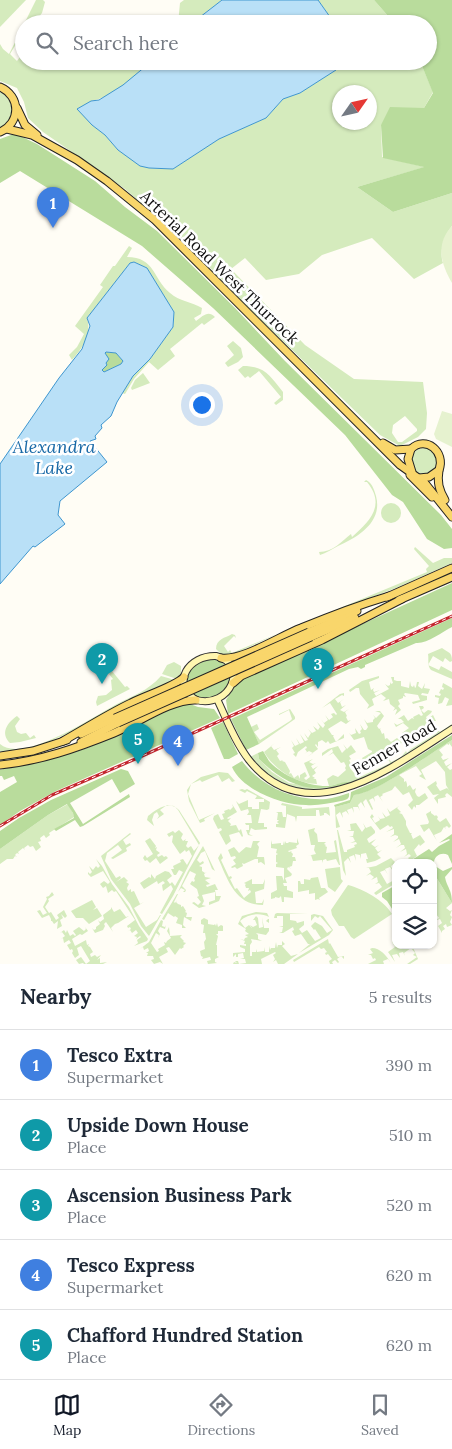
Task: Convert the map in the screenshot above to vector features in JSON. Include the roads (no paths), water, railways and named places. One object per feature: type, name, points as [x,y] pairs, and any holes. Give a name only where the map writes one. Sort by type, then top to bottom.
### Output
[{"type":"main road","name":"Arterial Road West Thurrock","points":[[0,87],[12,95],[25,125],[41,139]]},
{"type":"main road","points":[[3,131],[15,118],[16,107]]},
{"type":"main road","name":"Arterial Road West Thurrock","points":[[3,131],[23,132],[41,139],[77,160],[111,184],[155,220],[400,465],[416,476],[442,503],[452,517]]},
{"type":"main road","name":"Arterial Road West Thurrock","points":[[368,431],[385,445],[395,450],[411,449]]},
{"type":"main road","points":[[439,470],[429,477],[416,476],[408,463],[411,449],[420,444],[434,447],[441,465],[437,482],[440,494],[452,512]]},
{"type":"main road","points":[[400,465],[452,517]]},
{"type":"main road","points":[[0,756],[33,751],[116,721],[310,635],[389,596],[452,568]]},
{"type":"main road","points":[[310,635],[452,578]]},
{"type":"main road","points":[[63,741],[129,704],[175,684],[184,677],[189,667],[197,660],[209,656],[228,659],[241,655],[299,628],[389,596]]},
{"type":"main road","points":[[0,765],[38,759],[80,747],[178,703],[196,700],[208,702],[217,699],[227,693],[233,683],[241,676],[322,640],[402,599]]},
{"type":"main road","points":[[222,658],[226,660],[232,670],[233,683]]},
{"type":"main road","points":[[184,677],[184,689],[196,700]]},
{"type":"main road","name":"Fenner Road","points":[[217,699],[240,746],[258,770],[283,786],[307,793],[335,792],[362,783],[391,768],[452,729]]},
{"type":"main road","points":[[65,750],[116,721]]},
{"type":"water","points":[[222,0],[318,0],[329,15],[203,15]]},
{"type":"water","points":[[141,70],[336,70],[300,93],[283,99],[266,118],[219,139],[173,169],[140,166],[118,150],[77,109],[91,101],[99,100],[123,85]]},
{"type":"water","name":"Alexandra Lake","points":[[134,262],[147,268],[174,312],[173,327],[150,359],[133,376],[111,416],[101,425],[102,428],[95,436],[96,439],[90,441],[107,462],[60,501],[58,515],[65,524],[35,547],[33,546],[0,584],[0,464],[59,378],[82,349],[90,326],[87,318],[130,263]],"holes":[[[105,353],[116,353],[123,361],[121,364],[104,372],[102,370],[107,365],[106,363],[109,359]]]},
{"type":"railway","points":[[0,826],[52,795],[452,616]]},
{"type":"place","name":"Tesco Extra","points":[[53,228]]},
{"type":"place","name":"Upside Down House","points":[[102,684]]},
{"type":"place","name":"Ascension Business Park","points":[[318,689]]},
{"type":"place","name":"Chafford Hundred Station","points":[[138,764]]},
{"type":"place","name":"Tesco Express","points":[[178,766]]}]
